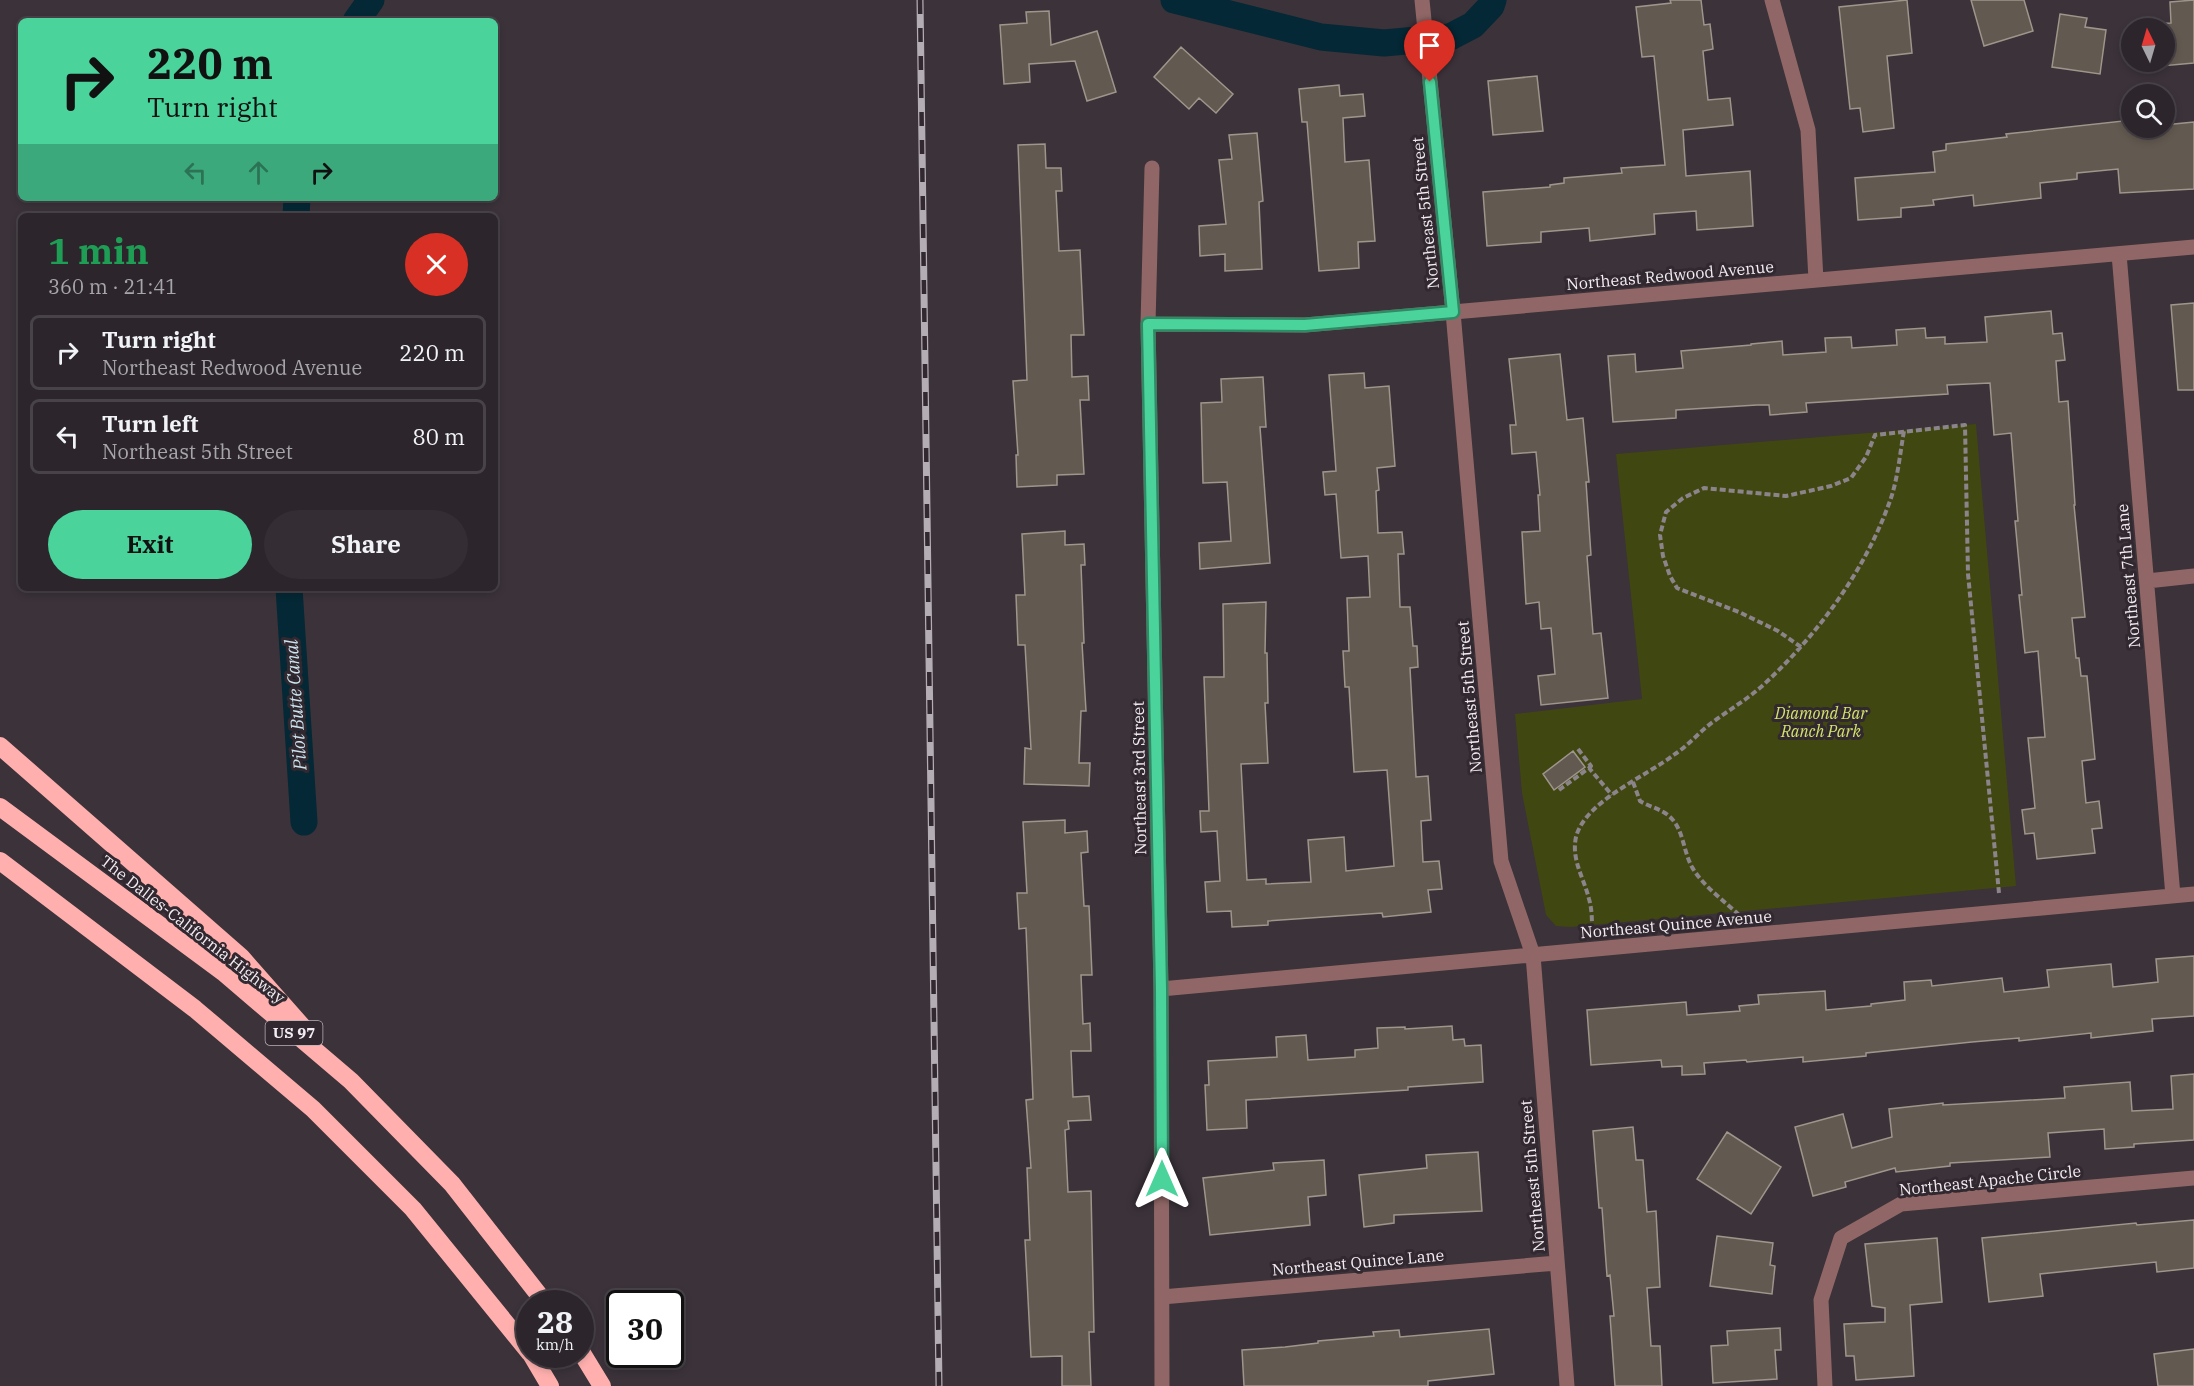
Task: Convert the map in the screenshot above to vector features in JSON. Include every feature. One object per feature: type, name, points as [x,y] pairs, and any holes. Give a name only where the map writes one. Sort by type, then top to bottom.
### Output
[{"type":"highway","points":[[0,746],[241,957],[351,1081]]},
{"type":"highway","name":"The Dalles-California Highway","points":[[0,807],[223,972],[351,1081],[452,1184],[535,1290]]},
{"type":"highway","name":"US 97","points":[[0,861],[195,1010],[313,1109],[413,1209],[516,1337]]},
{"type":"highway","points":[[0,873],[84,924]]},
{"type":"highway","name":"US 97","points":[[539,1368],[550,1386]]},
{"type":"highway","points":[[592,1368],[603,1386]]},
{"type":"street","points":[[1772,0],[1808,130],[1815,280]]},
{"type":"street","name":"Northeast 5th Street","points":[[1422,3],[1453,312],[1501,861],[1533,955],[1567,1386]]},
{"type":"street","name":"Northeast 3rd Street","points":[[1152,168],[1148,324],[1161,989],[1162,1386]]},
{"type":"street","name":"Northeast Redwood Avenue","points":[[1148,324],[1305,325],[2194,247]]},
{"type":"street","name":"Northeast 7th Lane","points":[[2119,254],[2173,896]]},
{"type":"street","points":[[2147,581],[2194,576]]},
{"type":"street","name":"Northeast Quince Avenue","points":[[1161,989],[2194,894]]},
{"type":"street","name":"Northeast Apache Circle","points":[[1826,1386],[1821,1300],[1841,1238],[1901,1204],[2194,1178]]},
{"type":"street","name":"Northeast Quince Lane","points":[[1162,1297],[1557,1263]]},
{"type":"path","points":[[1801,647],[1778,631],[1739,612],[1677,588],[1663,556],[1660,535],[1666,512],[1683,498],[1704,488],[1786,496],[1831,486],[1851,478],[1866,457],[1875,435],[1965,425],[1968,574],[2001,912]]},
{"type":"path","points":[[1593,949],[1589,898],[1581,880],[1576,857],[1576,837],[1586,820],[1605,799],[1676,754],[1712,723],[1759,689],[1817,628],[1848,585],[1873,541],[1892,496],[1904,431]]},
{"type":"path","points":[[1578,749],[1591,766],[1589,768],[1612,795]]},
{"type":"path","points":[[1559,790],[1589,768]]},
{"type":"path","points":[[1633,782],[1640,801],[1663,812],[1679,828],[1684,848],[1693,868],[1738,915],[1740,936]]},
{"type":"green space","name":"Diamond Bar Ranch Park","points":[[1976,424],[2016,886],[1570,927],[1556,926],[1546,915],[1522,793],[1515,714],[1642,699],[1616,454]]},
{"type":"building","points":[[1670,0],[1701,0],[1704,25],[1710,24],[1713,49],[1703,51],[1708,100],[1730,98],[1733,125],[1683,130],[1686,176],[1750,171],[1753,226],[1697,230],[1696,211],[1654,214],[1655,234],[1590,241],[1589,228],[1541,232],[1541,242],[1487,246],[1483,192],[1550,187],[1550,185],[1564,183],[1564,178],[1622,173],[1621,168],[1665,165],[1654,56],[1642,57],[1636,7],[1671,3]]},
{"type":"building","points":[[1907,0],[1912,53],[1887,56],[1894,128],[1863,132],[1860,108],[1850,109],[1839,7]]},
{"type":"building","points":[[1971,0],[2024,0],[2033,31],[1984,46]]},
{"type":"building","points":[[2194,0],[2194,63],[2175,65],[2175,18],[2171,18],[2170,2]]},
{"type":"building","points":[[1049,11],[1051,45],[1097,31],[1116,92],[1087,101],[1075,61],[1029,64],[1030,82],[1004,84],[1000,25],[1027,23],[1026,12]]},
{"type":"building","points":[[2060,14],[2087,18],[2085,27],[2106,30],[2100,74],[2052,67]]},
{"type":"building","points":[[1181,47],[1233,94],[1216,113],[1199,98],[1189,109],[1154,77]]},
{"type":"building","points":[[1537,76],[1543,131],[1493,135],[1488,81]]},
{"type":"building","points":[[1339,85],[1340,96],[1363,94],[1365,116],[1343,118],[1345,162],[1369,160],[1375,241],[1358,242],[1359,268],[1319,271],[1307,122],[1302,122],[1299,89]]},
{"type":"building","points":[[2121,121],[2121,138],[2175,138],[2175,124],[2194,122],[2194,189],[2120,193],[2118,169],[2077,173],[2077,179],[2040,183],[2041,198],[1974,206],[1973,195],[1933,200],[1934,205],[1901,208],[1901,217],[1858,220],[1855,178],[1935,172],[1933,152],[1946,150],[1946,144],[2007,137],[2006,134]]},
{"type":"building","points":[[1257,133],[1263,201],[1259,202],[1262,269],[1225,271],[1225,254],[1200,256],[1199,226],[1226,224],[1219,160],[1232,159],[1229,135]]},
{"type":"building","points":[[1045,144],[1046,168],[1061,168],[1062,191],[1056,191],[1059,251],[1080,250],[1084,335],[1071,335],[1072,377],[1088,376],[1089,400],[1080,400],[1084,474],[1057,475],[1057,485],[1017,487],[1016,455],[1018,455],[1013,381],[1027,380],[1018,145]]},
{"type":"building","points":[[2194,303],[2194,390],[2178,390],[2171,305]]},
{"type":"building","points":[[2051,311],[2053,334],[2062,333],[2065,360],[2056,361],[2059,402],[2068,401],[2074,505],[2085,617],[2072,618],[2076,658],[2079,658],[2081,676],[2087,676],[2095,759],[2082,761],[2086,803],[2099,801],[2102,828],[2092,829],[2095,853],[2037,859],[2034,833],[2025,834],[2022,810],[2035,808],[2028,738],[2045,737],[2038,651],[2025,653],[2019,595],[2022,595],[2015,521],[2018,521],[2011,433],[1994,435],[1990,383],[1947,385],[1948,394],[1806,403],[1807,412],[1770,415],[1769,405],[1757,405],[1676,410],[1676,418],[1613,422],[1608,356],[1635,354],[1636,372],[1683,368],[1681,351],[1782,341],[1783,355],[1826,352],[1825,338],[1851,337],[1852,348],[1897,345],[1896,330],[1925,328],[1926,338],[1945,337],[1945,344],[1987,342],[1985,317]]},
{"type":"building","points":[[1560,354],[1567,420],[1583,418],[1589,482],[1586,482],[1591,555],[1587,556],[1593,634],[1601,633],[1608,698],[1541,705],[1538,676],[1555,674],[1551,628],[1541,629],[1539,602],[1526,604],[1522,532],[1540,531],[1538,495],[1540,495],[1536,452],[1512,454],[1510,425],[1516,425],[1509,359]]},
{"type":"building","points":[[1364,373],[1365,388],[1389,386],[1395,466],[1377,468],[1378,533],[1402,532],[1404,554],[1398,554],[1400,607],[1410,607],[1413,646],[1417,646],[1418,667],[1410,668],[1416,777],[1428,776],[1431,820],[1421,821],[1423,862],[1439,861],[1442,889],[1428,890],[1431,912],[1383,917],[1382,913],[1268,921],[1268,925],[1232,927],[1231,911],[1207,912],[1205,882],[1220,881],[1217,831],[1201,832],[1200,811],[1209,811],[1204,677],[1224,677],[1223,604],[1266,602],[1265,653],[1267,653],[1268,703],[1265,703],[1268,763],[1241,764],[1247,880],[1266,879],[1266,884],[1311,882],[1308,840],[1344,837],[1346,871],[1394,866],[1387,770],[1354,772],[1349,687],[1345,687],[1343,651],[1349,651],[1347,598],[1370,597],[1368,556],[1341,558],[1336,494],[1325,495],[1323,472],[1336,471],[1329,375]]},
{"type":"building","points":[[1263,377],[1266,427],[1260,427],[1270,563],[1200,569],[1199,543],[1231,541],[1227,482],[1203,483],[1201,403],[1222,402],[1221,379]]},
{"type":"building","points":[[1065,531],[1065,545],[1084,544],[1085,565],[1081,565],[1086,711],[1081,711],[1079,763],[1090,763],[1089,786],[1024,784],[1025,748],[1031,749],[1025,645],[1018,645],[1016,595],[1025,595],[1022,534]]},
{"type":"building","points":[[1573,751],[1585,767],[1554,790],[1543,774]]},
{"type":"building","points":[[1065,820],[1065,833],[1087,831],[1088,852],[1081,853],[1084,906],[1089,906],[1092,975],[1081,975],[1083,1024],[1090,1023],[1091,1051],[1071,1051],[1073,1097],[1089,1096],[1091,1120],[1068,1121],[1069,1129],[1065,1130],[1068,1192],[1091,1191],[1094,1332],[1089,1332],[1091,1386],[1062,1386],[1062,1356],[1031,1357],[1025,1240],[1030,1240],[1027,1168],[1031,1168],[1026,1100],[1033,1099],[1026,928],[1019,929],[1017,893],[1027,893],[1023,822]]},
{"type":"building","points":[[2194,956],[2194,1016],[2152,1019],[2153,1031],[2091,1038],[2091,1033],[2019,1041],[2019,1038],[1972,1042],[1803,1062],[1803,1057],[1704,1063],[1705,1074],[1682,1075],[1682,1066],[1662,1067],[1661,1060],[1591,1065],[1587,1010],[1686,1002],[1687,1015],[1740,1011],[1739,1006],[1759,1004],[1758,995],[1825,991],[1826,1010],[1905,1000],[1904,982],[1931,980],[1932,986],[2002,978],[2004,992],[2049,987],[2047,970],[2111,964],[2113,987],[2158,982],[2156,959]]},
{"type":"building","points":[[1452,1026],[1453,1040],[1464,1039],[1465,1046],[1481,1045],[1483,1082],[1408,1087],[1408,1090],[1246,1100],[1247,1128],[1207,1130],[1205,1085],[1209,1085],[1208,1061],[1277,1057],[1276,1037],[1306,1035],[1308,1060],[1355,1057],[1355,1050],[1378,1048],[1377,1028]]},
{"type":"building","points":[[2194,1074],[2194,1140],[2134,1144],[2134,1147],[2105,1149],[2104,1129],[2048,1133],[2050,1157],[1950,1163],[1950,1166],[1896,1172],[1895,1168],[1845,1182],[1846,1187],[1813,1196],[1795,1127],[1843,1114],[1852,1148],[1892,1137],[1889,1109],[1943,1103],[1943,1105],[2065,1098],[2064,1087],[2130,1082],[2132,1111],[2173,1109],[2171,1076]]},
{"type":"building","points":[[1633,1127],[1636,1160],[1643,1160],[1647,1212],[1656,1211],[1660,1287],[1647,1288],[1651,1346],[1660,1346],[1662,1386],[1615,1386],[1610,1316],[1614,1316],[1610,1275],[1607,1276],[1602,1208],[1599,1208],[1593,1131]]},
{"type":"building","points":[[1727,1132],[1781,1167],[1751,1214],[1697,1179]]},
{"type":"building","points":[[1478,1152],[1482,1211],[1394,1215],[1394,1223],[1364,1227],[1359,1175],[1427,1168],[1426,1155]]},
{"type":"building","points":[[1324,1160],[1326,1195],[1308,1197],[1310,1225],[1210,1235],[1203,1178],[1274,1170],[1273,1163]]},
{"type":"building","points":[[2194,1220],[2194,1268],[2157,1272],[2156,1262],[2040,1274],[2043,1296],[1989,1302],[1982,1238],[2136,1223],[2137,1225]]},
{"type":"building","points":[[1717,1236],[1773,1243],[1770,1265],[1775,1266],[1772,1294],[1710,1286]]},
{"type":"building","points":[[1937,1238],[1942,1302],[1910,1305],[1914,1376],[1856,1380],[1854,1356],[1846,1356],[1844,1324],[1885,1322],[1885,1308],[1872,1306],[1865,1244]]},
{"type":"building","points":[[1780,1328],[1781,1350],[1775,1350],[1777,1379],[1713,1383],[1711,1346],[1728,1345],[1727,1331]]},
{"type":"building","points":[[1489,1329],[1494,1374],[1428,1381],[1428,1386],[1244,1386],[1242,1350],[1374,1336],[1373,1332],[1399,1330],[1400,1337]]},
{"type":"building","points":[[2194,1349],[2194,1386],[2158,1386],[2154,1354]]},
{"type":"waterway","name":"Pilot Butte Canal","points":[[358,18],[371,0]]},
{"type":"waterway","name":"Pilot Butte Canal","points":[[1174,0],[1321,37],[1384,43],[1450,37],[1473,25],[1491,6],[1493,0]]},
{"type":"waterway","name":"Pilot Butte Canal","points":[[296,213],[297,201]]},
{"type":"waterway","name":"Pilot Butte Canal","points":[[289,591],[304,822]]},
{"type":"railway","points":[[920,0],[939,1386]]},
{"type":"route","points":[[1162,1179],[1161,989],[1148,324],[1305,325],[1453,312],[1430,82]]}]
